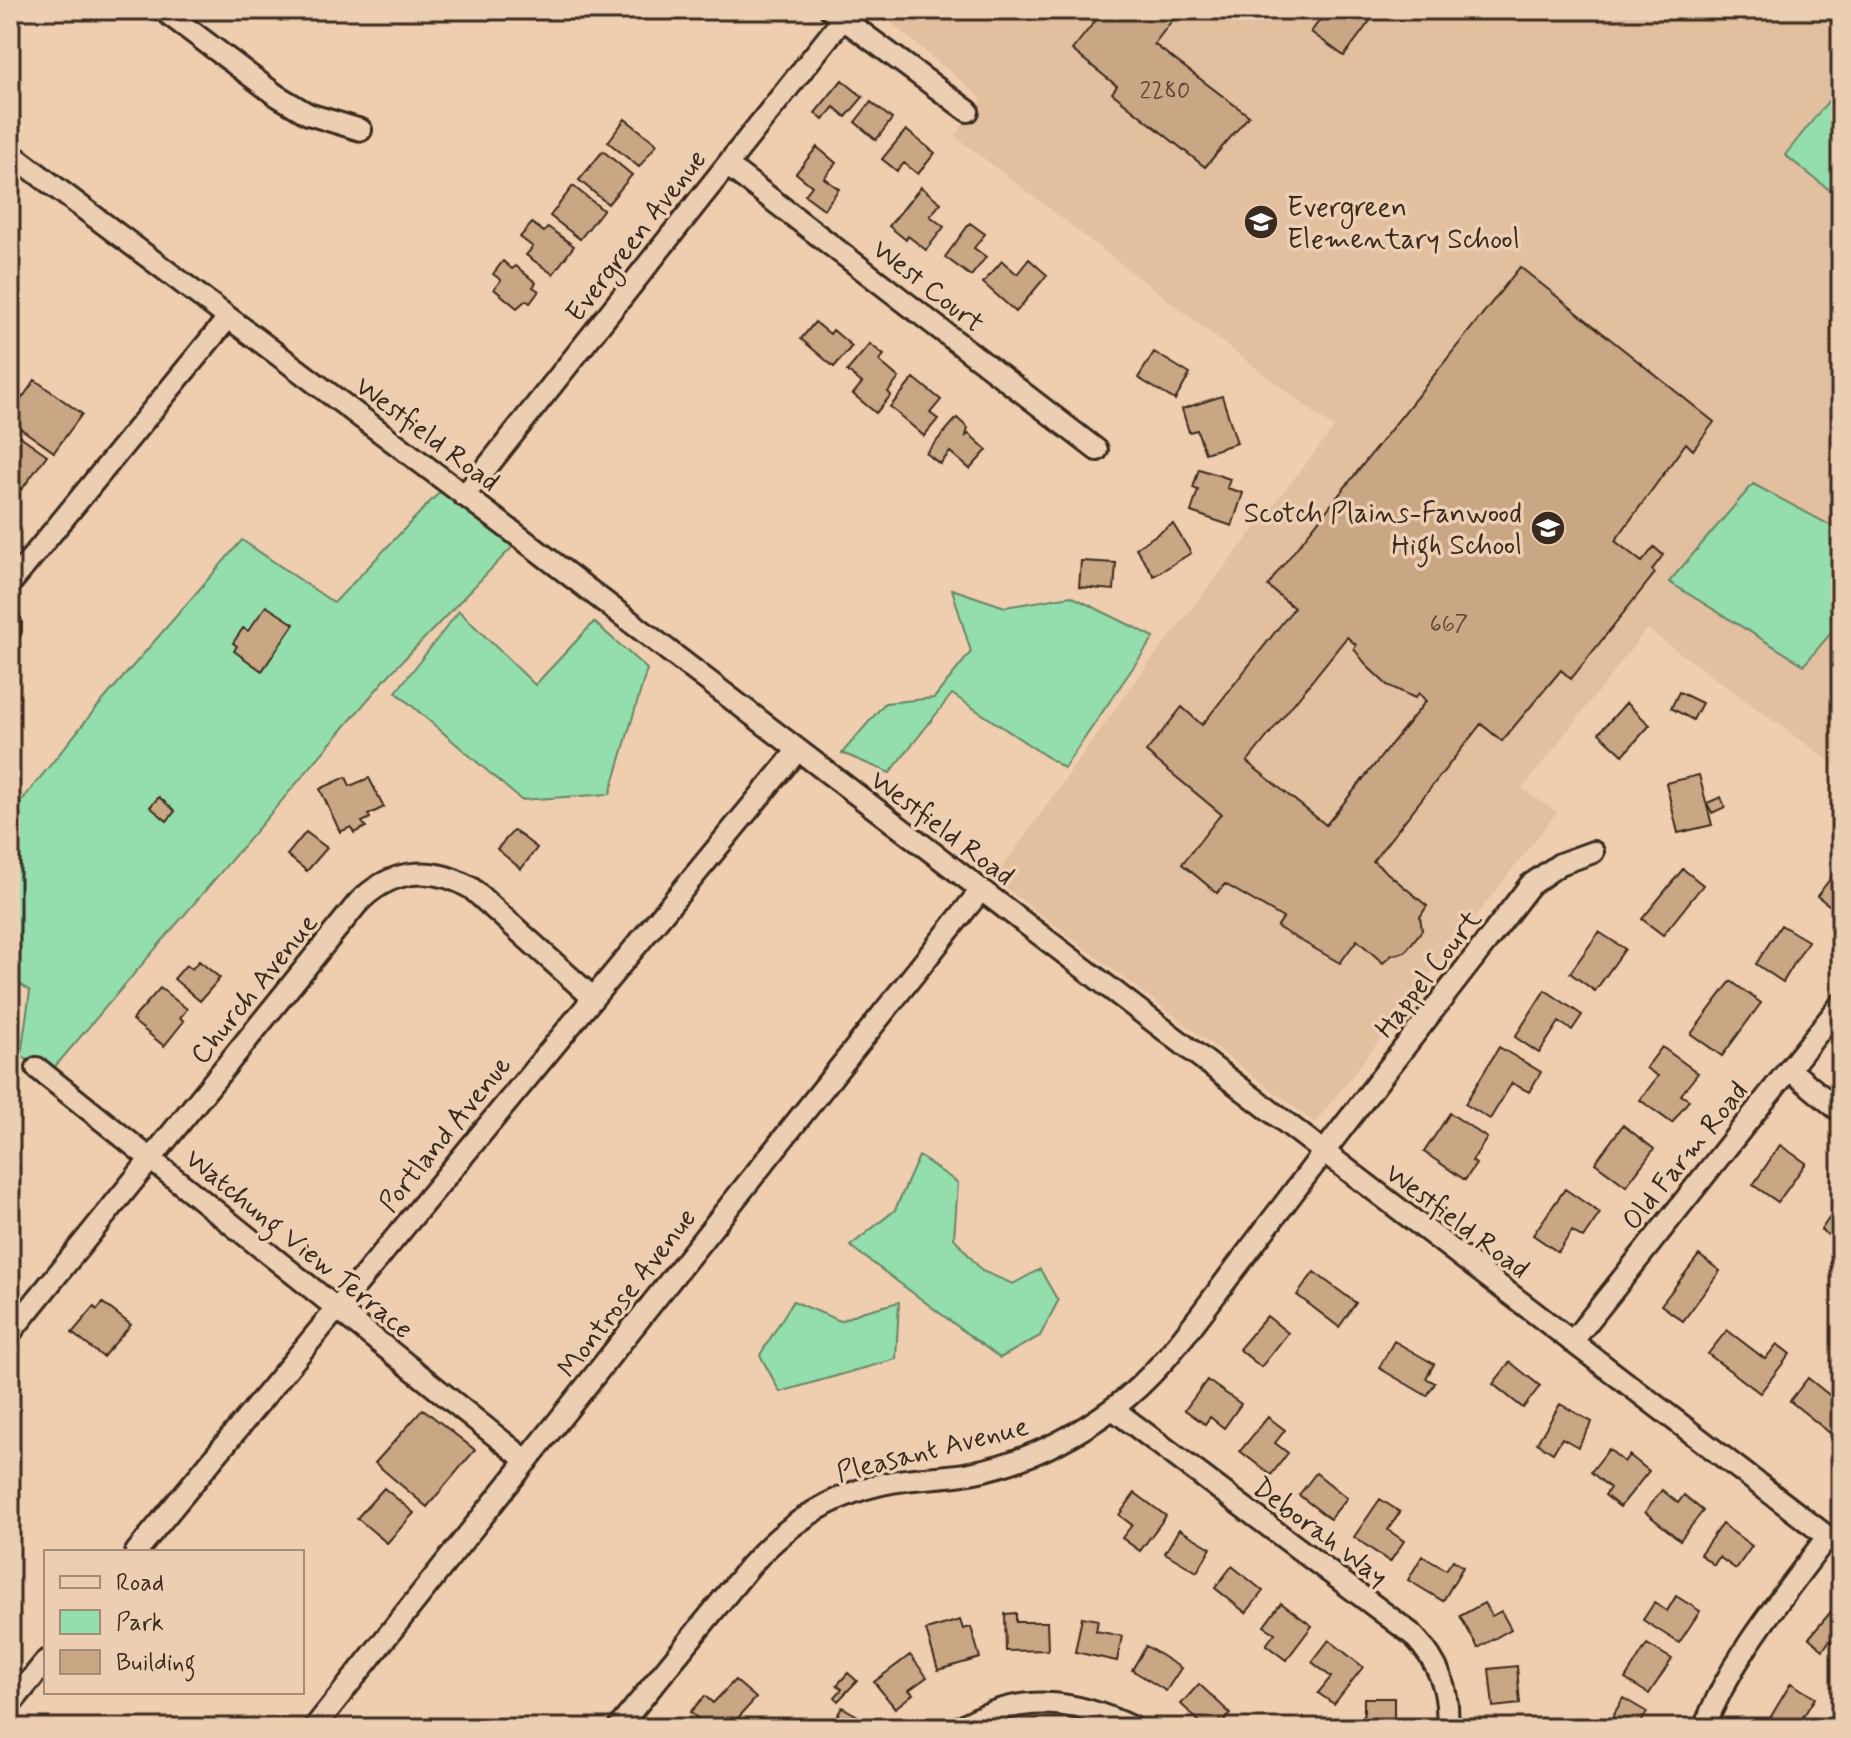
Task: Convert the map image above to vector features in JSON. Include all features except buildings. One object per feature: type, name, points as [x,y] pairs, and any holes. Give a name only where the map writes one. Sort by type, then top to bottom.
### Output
[{"type":"street","points":[[163,10],[276,95],[308,114],[361,130]]},
{"type":"street","points":[[842,13],[968,111]]},
{"type":"street","name":"Evergreen Avenue","points":[[464,496],[727,165],[842,13]]},
{"type":"street","name":"Westfield Road","points":[[10,153],[798,750],[1834,1542]]},
{"type":"street","name":"West Court","points":[[727,165],[1097,450]]},
{"type":"street","points":[[10,584],[228,318]]},
{"type":"street","points":[[10,623],[10,630]]},
{"type":"street","name":"Portland Avenue","points":[[138,1550],[798,750]]},
{"type":"street","name":"Happel Court","points":[[1323,1152],[1530,885],[1560,864],[1593,852]]},
{"type":"street","name":"Church Avenue","points":[[10,1333],[357,904],[383,882],[398,875],[432,872],[456,879],[471,888],[592,997]]},
{"type":"street","name":"Montrose Avenue","points":[[314,1728],[981,890]]},
{"type":"street","name":"Old Farm Road","points":[[1572,1342],[1841,1004]]},
{"type":"street","name":"Watchung View Terrace","points":[[37,1068],[527,1461]]},
{"type":"street","points":[[1789,1069],[1841,1112]]},
{"type":"street","name":"Pleasant Avenue","points":[[618,1728],[758,1557],[804,1517],[847,1494],[870,1487],[894,1481],[972,1472],[1007,1463],[1074,1435],[1113,1409],[1176,1348],[1323,1152]]},
{"type":"street","name":"Deborah Way","points":[[1113,1409],[1413,1635],[1427,1651],[1442,1678],[1448,1708],[1447,1728]]},
{"type":"street","points":[[1704,1728],[1718,1691],[1742,1652],[1834,1542]]},
{"type":"street","points":[[10,1705],[44,1663]]},
{"type":"street","points":[[959,1728],[1003,1708],[1036,1703],[1087,1708],[1133,1728]]},
{"type":"shaded area","name":"Scotch Plains-Fanwood High School","points":[[876,10],[1841,10],[1841,758],[1835,765],[1647,629],[1522,789],[1557,812],[1315,1123],[994,879],[1138,677],[1334,428],[955,136],[982,99]]},
{"type":"green space","points":[[1841,85],[1841,199],[1785,155]]},
{"type":"green space","points":[[448,483],[521,538],[388,676],[47,1076],[21,1055],[30,991],[10,977],[10,815],[93,712],[242,540],[334,603]]},
{"type":"green space","points":[[1753,484],[1841,531],[1841,621],[1804,665],[1669,582]]},
{"type":"green space","points":[[952,589],[1005,607],[1071,596],[1154,637],[1064,768],[952,694],[890,773],[842,753],[885,703],[934,698],[971,652]]},
{"type":"green space","points":[[459,611],[535,685],[594,622],[647,669],[610,794],[521,800],[396,692]]},
{"type":"green space","points":[[919,1156],[958,1183],[954,1238],[982,1271],[1013,1284],[1040,1269],[1058,1301],[1040,1336],[1000,1358],[850,1246],[895,1210]]},
{"type":"green space","points":[[793,1301],[840,1321],[899,1302],[896,1359],[780,1392],[760,1355]]},
{"type":"place","name":"Evergreen Elementary School","points":[[1261,222]]},
{"type":"place","name":"Scotch Plains-Fanwood High School","points":[[1548,528]]}]
